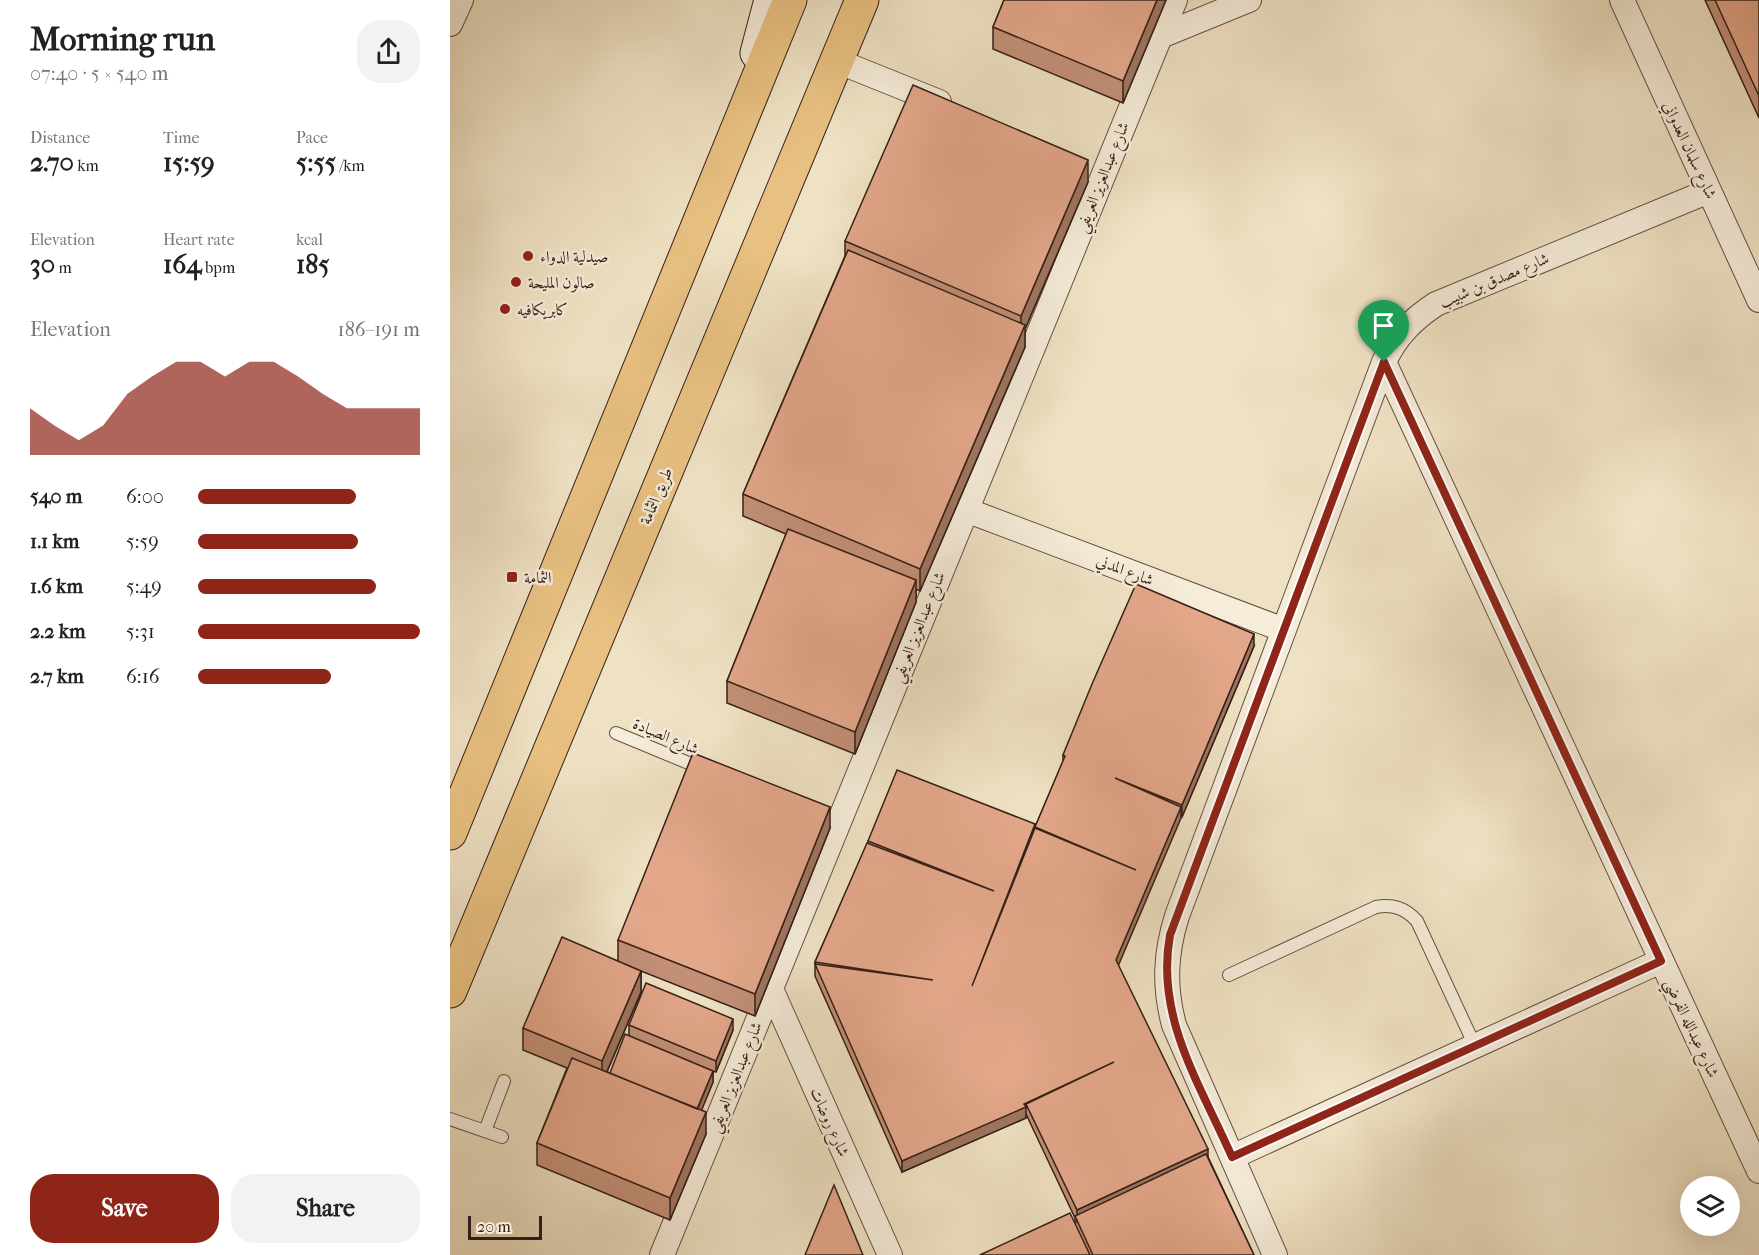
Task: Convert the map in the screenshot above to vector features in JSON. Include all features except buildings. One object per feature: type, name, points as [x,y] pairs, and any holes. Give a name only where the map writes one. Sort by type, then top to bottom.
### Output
[{"type":"main road","points":[[450,833],[790,0]]},
{"type":"main road","name":"طريق الثمامة","points":[[450,991],[862,0]]},
{"type":"street","points":[[450,24],[461,0]]},
{"type":"street","points":[[735,135],[771,0]]},
{"type":"street","name":"شارع عبدالعزيز العريفي","points":[[662,1255],[771,989],[831,824],[966,510],[1176,0]]},
{"type":"street","points":[[1161,36],[1250,0]]},
{"type":"street","name":"شارع سلمان العدواني","points":[[1622,0],[1759,300]]},
{"type":"street","points":[[837,62],[961,111]]},
{"type":"street","points":[[1083,160],[1105,169]]},
{"type":"street","name":"شارع مصدق بن شبيب","points":[[1275,1255],[1174,1025],[1168,1001],[1167,956],[1177,916],[1384,362],[1398,336],[1436,304],[1709,191]]},
{"type":"street","name":"شارع عبدالله الفرضي","points":[[1384,362],[1759,1171]]},
{"type":"street","name":"شارع المدني","points":[[966,510],[1284,630]]},
{"type":"street","points":[[1232,1157],[1661,961]]},
{"type":"street","name":"شارع روضات","points":[[771,989],[890,1255]]},
{"type":"lane","name":"شارع الصيادة","points":[[616,733],[715,775]]},
{"type":"lane","points":[[1229,975],[1376,907],[1394,906],[1403,909],[1417,921],[1475,1046]]},
{"type":"lane","points":[[485,1131],[504,1081]]},
{"type":"lane","points":[[450,1119],[502,1137]]},
{"type":"place","name":"صيدلية الدواء","points":[[528,256]]},
{"type":"place","name":"صالون المليحة","points":[[516,282]]},
{"type":"place","name":"كابريكافيه","points":[[505,309]]},
{"type":"place","name":"الثمامة","points":[[512,577]]},
{"type":"route","points":[[1384,362],[1661,961],[1232,1157],[1174,1025],[1168,1001],[1166,976],[1170,935],[1384,362]]}]
